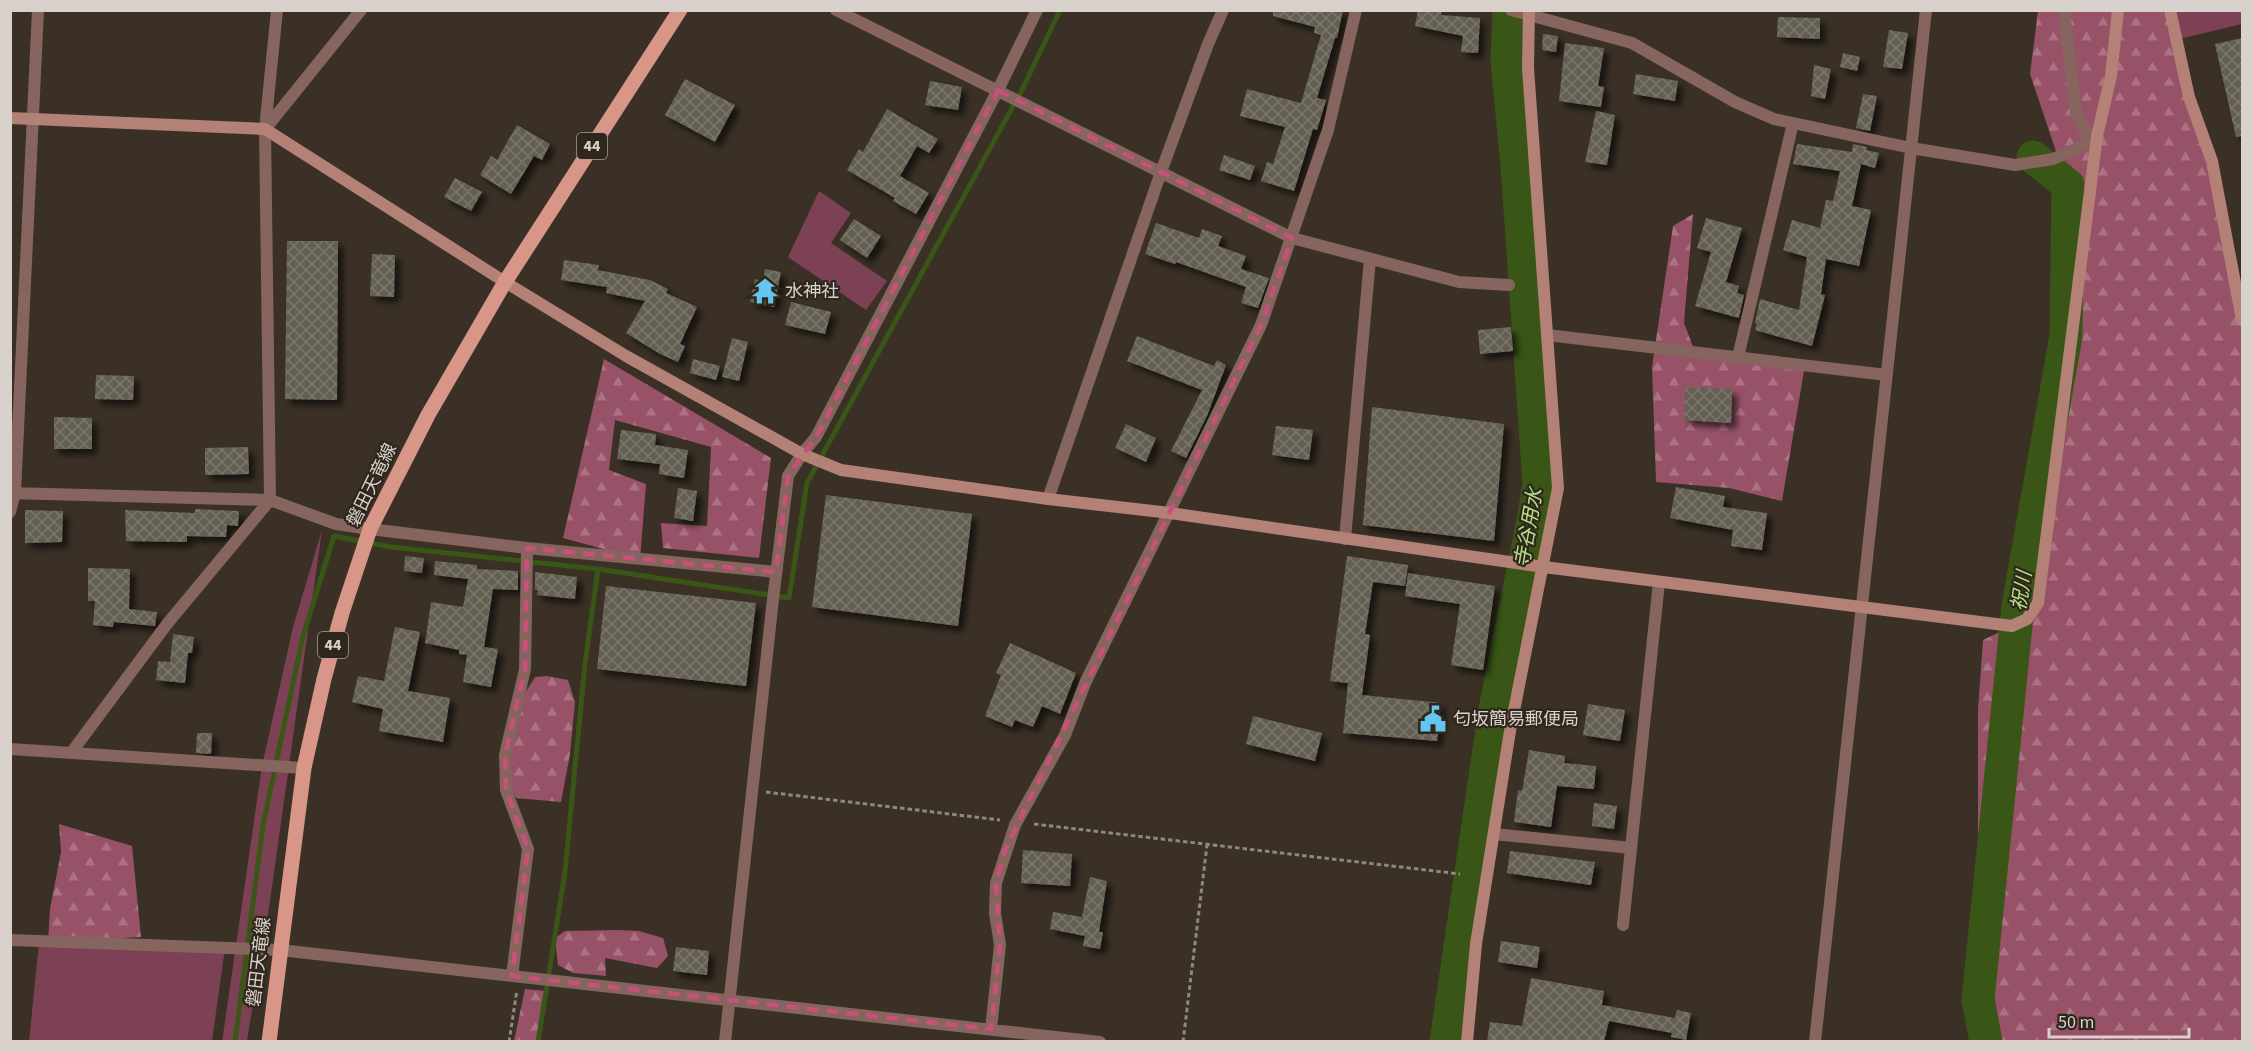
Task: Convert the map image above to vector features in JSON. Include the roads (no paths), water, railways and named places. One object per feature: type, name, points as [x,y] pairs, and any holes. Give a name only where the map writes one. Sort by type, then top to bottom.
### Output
[{"type":"main road","name":"磐田天竜線","points":[[269,1041],[304,768],[330,657],[370,529],[428,415],[505,282],[680,10]]},
{"type":"street","points":[[10,512],[13,493],[34,119],[38,10]]},
{"type":"street","points":[[71,753],[167,624],[270,500],[265,129],[277,10]]},
{"type":"street","points":[[265,129],[361,10]]},
{"type":"street","points":[[836,10],[1292,238],[1459,282],[1509,285]]},
{"type":"street","points":[[724,1041],[788,476],[816,437],[998,90],[1037,10]]},
{"type":"street","points":[[1048,499],[1161,172],[1208,44],[1223,10]]},
{"type":"street","points":[[991,1029],[1000,945],[995,913],[996,884],[1005,850],[1017,822],[1065,735],[1086,681],[1261,325],[1328,130],[1356,10]]},
{"type":"street","points":[[1511,10],[1529,12],[1632,43],[1735,102],[1774,119],[1911,148],[2015,165],[2053,159],[2093,139]]},
{"type":"street","points":[[1815,1041],[1926,10]]},
{"type":"street","points":[[2064,10],[2076,114],[2093,139]]},
{"type":"street","points":[[10,118],[265,129],[626,356],[802,454],[842,470],[1048,499],[1170,513],[1544,567],[2012,626],[2027,619],[2038,603],[2093,139],[2111,76],[2118,10]]},
{"type":"street","points":[[2170,10],[2189,97],[2212,161],[2242,320]]},
{"type":"street","points":[[1467,1041],[1476,944],[1512,720],[1558,488],[1528,68],[1529,12]]},
{"type":"street","points":[[1738,357],[1793,123]]},
{"type":"street","points":[[1345,539],[1370,259]]},
{"type":"street","points":[[1547,335],[1887,375]]},
{"type":"street","points":[[13,493],[270,500],[336,524],[370,529],[527,548],[776,572]]},
{"type":"street","points":[[516,976],[528,849],[506,790],[505,755],[525,669],[527,548]]},
{"type":"street","points":[[1623,925],[1659,582]]},
{"type":"street","points":[[10,749],[304,768]]},
{"type":"street","points":[[1494,834],[1631,848]]},
{"type":"street","points":[[10,940],[280,950],[1100,1041]]},
{"type":"waterway","points":[[235,1042],[263,825],[303,636],[334,536],[391,547],[598,569],[789,598],[807,483],[1023,88],[1060,10]]},
{"type":"waterway","name":"寺谷用水","points":[[1446,1042],[1495,709],[1539,483],[1517,166],[1507,62],[1509,10]]},
{"type":"waterway","name":"祝川","points":[[1986,1042],[1978,999],[2018,606],[2066,336],[2068,185],[2033,157]]},
{"type":"waterway","points":[[538,1042],[565,872],[585,663],[598,569]]},
{"type":"place","name":"水神社","points":[[765,291]]},
{"type":"place","name":"匂坂簡易郵便局","points":[[1433,719]]}]
